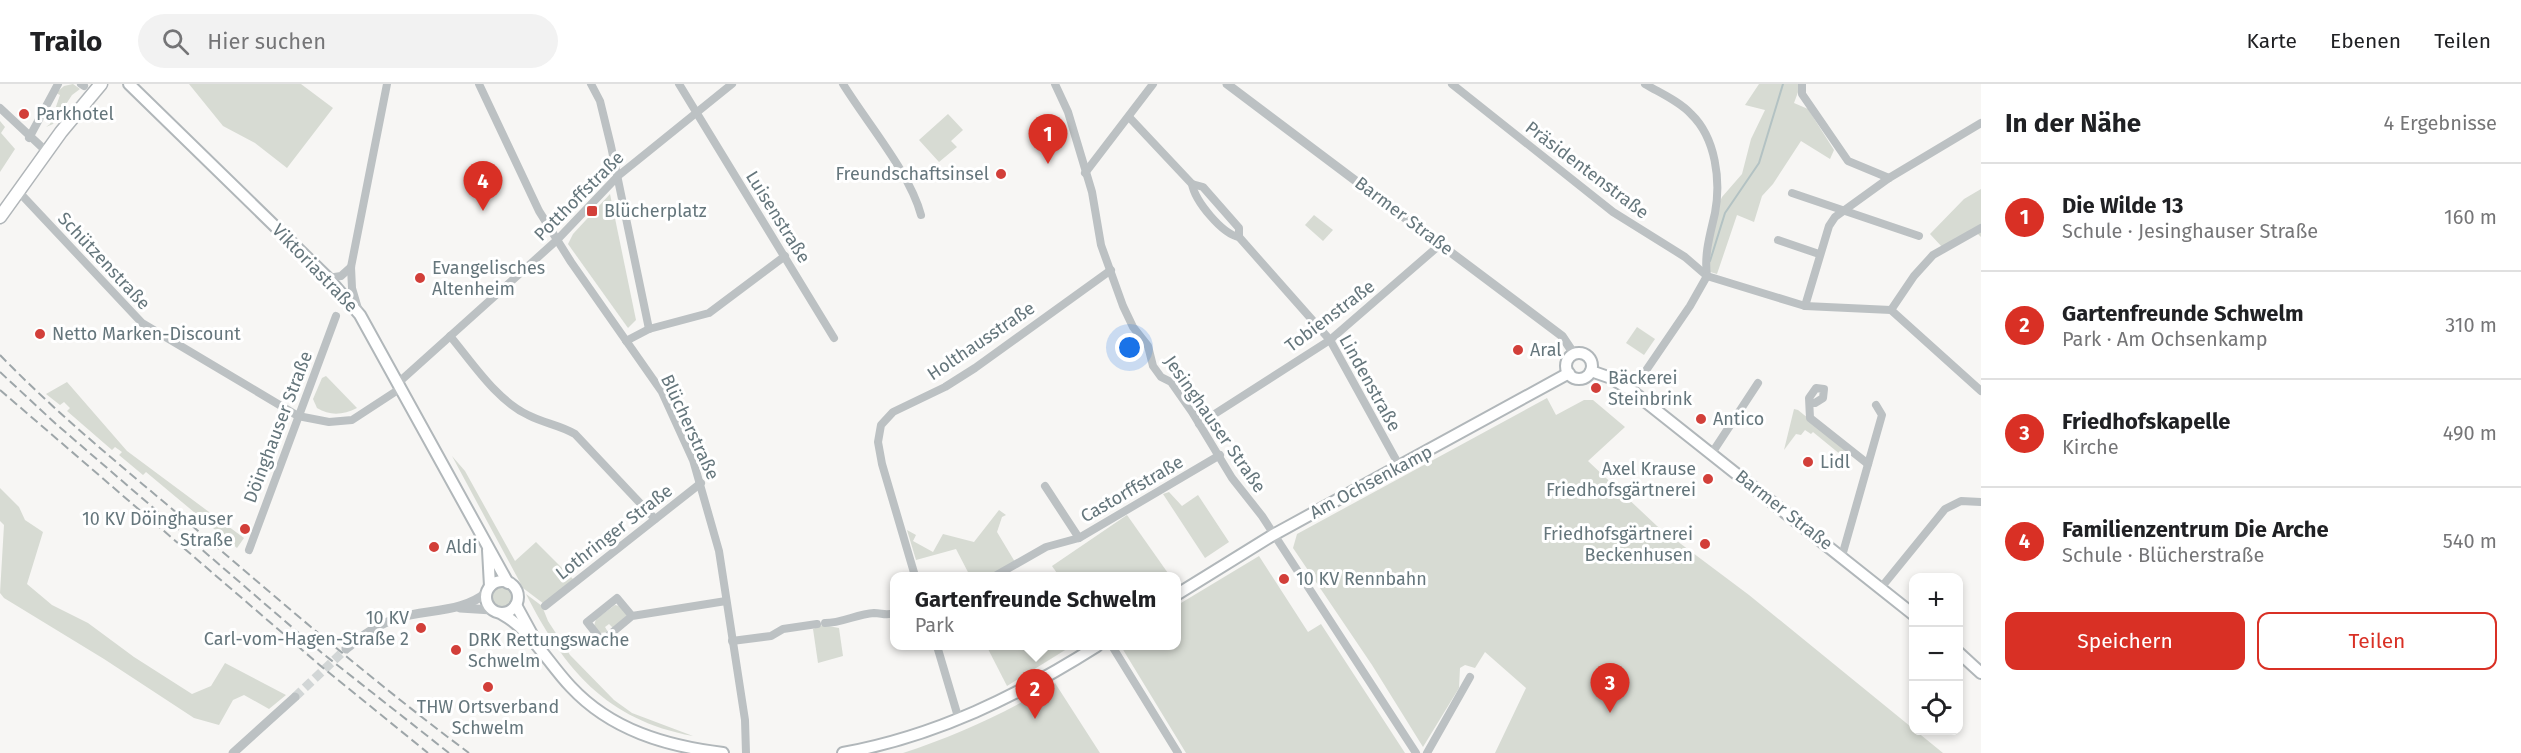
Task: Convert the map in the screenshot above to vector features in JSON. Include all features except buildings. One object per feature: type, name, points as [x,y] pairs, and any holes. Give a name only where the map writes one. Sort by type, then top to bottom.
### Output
[{"type":"main road","points":[[0,217],[46,151],[101,84]]},
{"type":"main road","name":"Viktoriastraße","points":[[129,84],[328,278],[360,315],[508,583]]},
{"type":"main road","points":[[1581,353],[1590,358],[1591,372],[1580,379],[1569,373],[1567,360],[1574,354],[1581,353]]},
{"type":"main road","name":"Barmer Straße","points":[[1591,372],[1611,378],[1632,391],[1909,611]]},
{"type":"main road","name":"Am Ochsenkamp","points":[[1181,592],[1273,535],[1569,373]]},
{"type":"main road","name":"Viktoriastraße","points":[[488,550],[489,589]]},
{"type":"main road","points":[[537,644],[516,605],[517,592],[508,583],[499,582],[489,589],[486,602],[537,644],[584,700],[629,730],[672,745],[723,753]]},
{"type":"main road","points":[[497,612],[510,611],[516,605]]},
{"type":"main road","points":[[843,753],[898,741],[959,720],[1000,702],[1088,650]]},
{"type":"main road","points":[[1963,655],[1980,669]]},
{"type":"street","points":[[29,138],[58,84]]},
{"type":"street","points":[[360,315],[352,288],[351,267],[387,84]]},
{"type":"street","name":"Blücherstraße","points":[[479,84],[539,211],[662,392],[702,483],[719,551],[745,720],[746,753]]},
{"type":"street","points":[[591,84],[600,101],[618,176],[649,329]]},
{"type":"street","name":"Luisenstraße","points":[[680,84],[834,338]]},
{"type":"street","name":"Potthoffstraße","points":[[298,416],[342,422],[360,416],[399,386],[450,336],[557,240],[618,176],[732,84]]},
{"type":"street","points":[[843,84],[902,174],[917,201],[921,215]]},
{"type":"street","name":"Jesinghauser Straße","points":[[1055,84],[1068,112],[1098,211],[1097,229],[1123,306],[1148,346],[1153,366],[1161,377],[1171,382],[1200,424],[1232,478],[1273,535],[1416,753]]},
{"type":"street","points":[[1085,173],[1153,84]]},
{"type":"street","name":"Barmer Straße","points":[[1227,84],[1442,243],[1562,336],[1574,354]]},
{"type":"street","name":"Präsidentenstraße","points":[[1452,84],[1613,212],[1685,257],[1707,276]]},
{"type":"street","points":[[1632,391],[1690,306],[1707,276],[1705,259],[1715,210],[1718,181],[1716,166],[1702,129],[1692,114],[1645,84]]},
{"type":"street","points":[[1802,84],[1802,94],[1839,152],[1848,161],[1889,178]]},
{"type":"street","points":[[0,108],[29,138],[46,151]]},
{"type":"street","name":"Lindenstraße","points":[[1129,117],[1192,184],[1203,187],[1239,228],[1239,237]]},
{"type":"street","points":[[1805,306],[1829,226],[1844,210],[1889,178],[1981,123]]},
{"type":"street","points":[[1972,129],[1981,134]]},
{"type":"street","name":"Lindenstraße","points":[[1192,184],[1194,196],[1229,235],[1239,237],[1330,340],[1400,467]]},
{"type":"street","name":"Schützenstraße","points":[[18,191],[142,323],[298,416]]},
{"type":"street","points":[[1792,193],[1919,236]]},
{"type":"street","points":[[1891,310],[1914,276],[1934,255],[1979,233]]},
{"type":"street","points":[[1778,240],[1819,254]]},
{"type":"street","name":"Tobienstraße","points":[[1200,424],[1330,340],[1442,243]]},
{"type":"street","points":[[626,341],[649,329],[709,312],[785,256]]},
{"type":"street","points":[[328,278],[341,276],[351,267]]},
{"type":"street","name":"Holthausstraße","points":[[914,572],[878,442],[881,425],[893,412],[958,379],[1111,270]]},
{"type":"street","points":[[1707,276],[1805,306],[1891,310],[1981,391]]},
{"type":"street","name":"Döinghauser Straße","points":[[249,550],[336,316]]},
{"type":"street","points":[[450,336],[514,406],[528,415],[560,425],[575,434],[655,519]]},
{"type":"street","points":[[1712,453],[1758,383]]},
{"type":"street","points":[[1810,402],[1808,414],[1810,418],[1868,464]]},
{"type":"street","points":[[1842,556],[1882,414],[1876,405]]},
{"type":"street","name":"Castorffstraße","points":[[1002,572],[1057,542],[1079,538],[1220,455]]},
{"type":"street","name":"Lothringer Straße","points":[[545,606],[702,483]]},
{"type":"street","points":[[1045,486],[1079,538]]},
{"type":"street","points":[[1880,590],[1944,509],[1961,501],[1981,502]]},
{"type":"street","points":[[346,649],[370,631],[396,619],[455,607],[475,600],[489,589]]},
{"type":"street","points":[[632,616],[617,598],[587,622],[602,641],[632,616],[726,601]]},
{"type":"street","points":[[455,607],[497,612]]},
{"type":"street","points":[[732,641],[771,636],[783,629],[838,623],[874,613],[886,616],[890,614]]},
{"type":"street","points":[[938,650],[959,720]]},
{"type":"street","points":[[1115,650],[1178,753]]},
{"type":"street","points":[[1427,753],[1470,677]]},
{"type":"street","points":[[233,753],[295,697]]},
{"type":"shaded area","points":[[73,84],[80,89],[72,95],[53,124],[46,127],[50,124],[60,95],[56,93],[64,86]]},
{"type":"shaded area","points":[[189,84],[301,84],[333,108],[287,168],[255,143],[223,126]]},
{"type":"shaded area","points":[[1759,84],[1801,84],[1794,103],[1808,109],[1834,150],[1830,159],[1801,141],[1773,184],[1762,196],[1754,222],[1737,215],[1717,274],[1707,271],[1716,210],[1722,197],[1742,174],[1751,139],[1765,110],[1745,105]]},
{"type":"shaded area","points":[[948,114],[963,130],[951,141],[957,147],[939,162],[919,140]]},
{"type":"shaded area","points":[[0,121],[5,127],[1,133],[15,149],[0,172]]},
{"type":"shaded area","points":[[1981,189],[1981,237],[1976,232],[1943,248],[1930,234],[1964,199]]},
{"type":"shaded area","name":"Blücherplatz","points":[[610,194],[636,320],[628,328],[568,244],[573,234]]},
{"type":"shaded area","points":[[1314,215],[1333,230],[1323,241],[1305,225]]},
{"type":"shaded area","points":[[1637,327],[1655,339],[1644,355],[1626,343]]},
{"type":"shaded area","points":[[326,376],[357,408],[337,414],[317,408],[313,399],[322,378]]},
{"type":"shaded area","points":[[67,382],[127,451],[244,538],[237,548],[146,472],[143,475],[119,455],[122,452],[115,447],[112,450],[67,411],[70,408],[64,402],[60,405],[46,394]]},
{"type":"shaded area","points":[[1547,398],[1556,415],[1584,400],[1593,400],[1625,427],[1588,461],[1657,526],[1749,595],[1909,725],[1909,735],[1921,735],[1943,753],[1495,753],[1526,688],[1485,652],[1475,668],[1465,665],[1460,668],[1459,688],[1423,747],[1372,665],[1293,548],[1297,534]]},
{"type":"shaded area","points":[[1794,409],[1846,449],[1841,455],[1813,432],[1811,434],[1805,430],[1801,435],[1796,434],[1784,450]]},
{"type":"shaded area","points":[[452,456],[465,471],[515,561],[536,542],[573,579],[544,604],[523,588]]},
{"type":"shaded area","points":[[0,488],[19,507],[25,520],[43,532],[27,584],[52,605],[88,623],[134,657],[192,694],[211,686],[225,663],[286,695],[269,709],[244,695],[233,700],[219,725],[194,718],[104,659],[4,598],[0,593],[4,525],[0,521]]},
{"type":"shaded area","points":[[1169,492],[1182,506],[1198,495],[1229,542],[1205,558],[1163,494]]},
{"type":"shaded area","points":[[999,510],[1006,515],[1002,517],[997,532],[1015,562],[996,572],[968,572],[956,549],[916,560],[907,530],[916,535],[913,541],[933,552],[943,534],[974,542]]},
{"type":"shaded area","points":[[1127,515],[1167,572],[1056,572],[1052,566]]},
{"type":"shaded area","points":[[1259,556],[1308,632],[1321,624],[1405,753],[1186,753],[1123,650],[1181,650],[1181,603]]},
{"type":"shaded area","points":[[502,586],[510,589],[513,597],[510,605],[502,608],[494,605],[491,597],[494,589]]},
{"type":"shaded area","points":[[526,594],[542,606],[548,621],[570,655],[614,700],[632,713],[693,736],[636,718],[612,704],[591,687],[556,646]]},
{"type":"shaded area","points":[[615,605],[620,606],[628,615],[613,628],[609,624],[605,627],[608,632],[600,633],[594,626],[596,619]]},
{"type":"shaded area","points":[[823,625],[839,628],[843,656],[818,663],[813,629]]},
{"type":"shaded area","points":[[989,650],[1065,650],[1007,686]]},
{"type":"shaded area","points":[[1055,683],[1100,753],[903,753],[981,722]]},
{"type":"waterway","points":[[1710,261],[1725,213],[1759,163],[1783,84]]},
{"type":"tunnel","points":[[295,697],[346,649]]},
{"type":"railway","points":[[0,355],[47,401],[121,466],[331,644],[469,753]]},
{"type":"railway","points":[[0,372],[56,424],[322,653],[449,753]]},
{"type":"railway","points":[[0,390],[322,667],[428,753]]},
{"type":"place","name":"Parkhotel","points":[[24,114]]},
{"type":"place","name":"Die Wilde 13","points":[[1048,164]]},
{"type":"place","name":"Freundschaftsinsel","points":[[1001,174]]},
{"type":"place","name":"Familienzentrum Die Arche","points":[[483,211]]},
{"type":"place","name":"Blücherplatz","points":[[592,211]]},
{"type":"place","name":"Evangelisches Altenheim","points":[[420,278]]},
{"type":"place","name":"Netto Marken-Discount","points":[[40,334]]},
{"type":"place","name":"Aral","points":[[1518,350]]},
{"type":"place","name":"Bäckerei Steinbrink","points":[[1596,388]]},
{"type":"place","name":"Antico","points":[[1701,419]]},
{"type":"place","name":"Lidl","points":[[1808,462]]},
{"type":"place","name":"Axel Krause Friedhofsgärtnerei","points":[[1708,479]]},
{"type":"place","name":"10 KV Döinghauser Straße","points":[[245,529]]},
{"type":"place","name":"Friedhofsgärtnerei Beckenhusen","points":[[1705,544]]},
{"type":"place","name":"Aldi","points":[[434,547]]},
{"type":"place","name":"10 KV Rennbahn","points":[[1284,579]]},
{"type":"place","name":"10 KV Carl-vom-Hagen-Straße 2","points":[[421,628]]},
{"type":"place","name":"DRK Rettungswache Schwelm","points":[[456,650]]},
{"type":"place","name":"THW Ortsverband Schwelm","points":[[488,687]]},
{"type":"place","name":"Friedhofskapelle","points":[[1610,713]]},
{"type":"place","name":"Gartenfreunde Schwelm","points":[[1035,719]]}]
